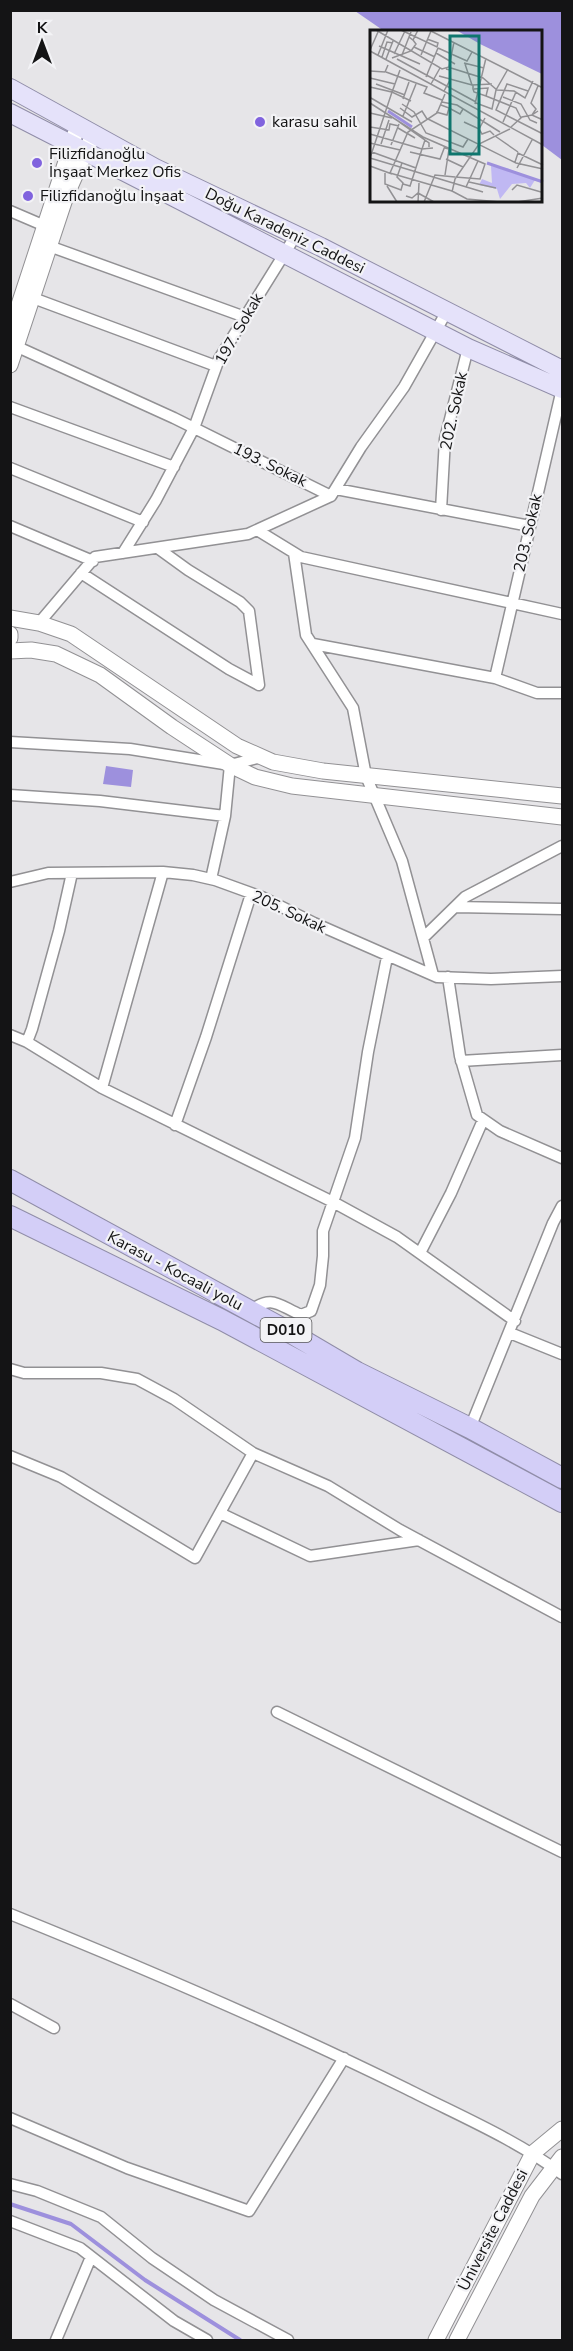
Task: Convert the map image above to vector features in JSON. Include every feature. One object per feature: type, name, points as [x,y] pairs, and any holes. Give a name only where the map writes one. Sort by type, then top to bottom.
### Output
[{"type":"highway","name":"Karasu - Kocaali yolu","points":[[10,1180],[357,1372],[470,1428],[562,1478]]},
{"type":"highway","name":"Karasu - Kocaali yolu","points":[[10,1216],[222,1320],[562,1502]]},
{"type":"main road","name":"Doğu Karadeniz Caddesi","points":[[10,88],[155,168],[296,235],[562,370]]},
{"type":"main road","name":"Doğu Karadeniz Caddesi","points":[[10,112],[436,333],[562,389]]},
{"type":"main road","points":[[10,365],[14,346],[33,298],[66,196],[78,149],[78,125]]},
{"type":"main road","points":[[10,332],[45,226],[78,149],[94,134]]},
{"type":"main road","points":[[10,618],[39,623],[71,634],[237,746],[273,762],[323,771],[562,796]]},
{"type":"main road","points":[[10,651],[31,650],[56,654],[100,675],[172,728],[230,765],[255,777],[292,786],[562,817]]},
{"type":"main road","name":"Üniversite Caddesi","points":[[436,2340],[533,2153],[562,2128]]},
{"type":"main road","points":[[457,2340],[532,2196],[560,2166]]},
{"type":"street","points":[[10,211],[45,226]]},
{"type":"street","name":"197. Sokak","points":[[123,554],[194,428],[216,366],[296,235]]},
{"type":"street","points":[[49,246],[245,317]]},
{"type":"street","points":[[33,298],[216,366]]},
{"type":"street","points":[[39,623],[95,557],[248,534],[334,492],[361,447],[404,387],[447,311]]},
{"type":"street","name":"193. Sokak","points":[[14,346],[334,492],[530,526]]},
{"type":"street","name":"202. Sokak","points":[[441,510],[446,439],[468,348]]},
{"type":"street","name":"203. Sokak","points":[[495,678],[562,389]]},
{"type":"street","points":[[10,407],[174,466]]},
{"type":"street","points":[[10,468],[143,522]]},
{"type":"street","points":[[10,526],[93,561]]},
{"type":"street","points":[[256,530],[301,557],[511,605],[562,614]]},
{"type":"street","points":[[81,573],[259,686],[249,611],[240,602],[159,549]]},
{"type":"street","points":[[294,554],[306,635],[353,708],[366,776],[402,861],[433,975]]},
{"type":"street","points":[[312,644],[495,678],[537,693],[562,693]]},
{"type":"street","points":[[10,742],[130,749],[230,765],[261,757]]},
{"type":"street","points":[[210,879],[225,816],[230,765]]},
{"type":"street","points":[[10,795],[100,801],[225,816]]},
{"type":"street","points":[[423,938],[465,897],[562,846]]},
{"type":"street","points":[[102,1088],[163,872]]},
{"type":"street","name":"205. Sokak","points":[[10,882],[48,873],[163,872],[210,879],[262,897],[387,957],[433,975],[491,980],[562,976]]},
{"type":"street","points":[[27,1042],[59,931],[72,873]]},
{"type":"street","points":[[175,1125],[206,1037],[251,894]]},
{"type":"street","points":[[455,907],[562,909]]},
{"type":"street","points":[[250,1311],[262,1302],[273,1301],[301,1315],[311,1311],[320,1285],[323,1232],[355,1138],[368,1052],[387,957]]},
{"type":"street","points":[[448,977],[461,1061],[477,1115],[500,1131],[562,1158]]},
{"type":"street","points":[[10,1035],[27,1042],[102,1088],[333,1202],[396,1237],[515,1321]]},
{"type":"street","points":[[461,1061],[562,1055]]},
{"type":"street","points":[[420,1253],[451,1193],[483,1120]]},
{"type":"street","points":[[470,1428],[553,1223],[562,1206]]},
{"type":"street","points":[[510,1333],[562,1354]]},
{"type":"street","points":[[10,1369],[24,1373],[101,1373],[137,1379],[174,1399],[253,1453],[328,1486],[419,1540],[562,1617]]},
{"type":"street","points":[[10,1456],[62,1477],[195,1558],[253,1453]]},
{"type":"street","points":[[220,1513],[310,1556],[419,1540]]},
{"type":"street","points":[[277,1712],[562,1852]]},
{"type":"street","points":[[10,1914],[150,1971],[344,2058],[560,2166]]},
{"type":"street","points":[[10,2004],[54,2028]]},
{"type":"street","points":[[10,2118],[127,2168],[249,2211],[344,2058]]},
{"type":"street","points":[[10,2184],[37,2191],[101,2217],[152,2258],[214,2300],[288,2340]]},
{"type":"street","points":[[10,2221],[80,2248],[174,2321],[207,2340]]},
{"type":"street","points":[[56,2340],[91,2257]]},
{"type":"shaded area","points":[[355,11],[562,11],[562,160],[543,146],[543,30],[383,30]]},
{"type":"shaded area","points":[[106,766],[133,770],[131,787],[103,784]]},
{"type":"waterway","points":[[10,2204],[71,2224],[145,2280],[240,2340]]},
{"type":"place","name":"karasu sahil","points":[[260,122]]},
{"type":"place","name":"Filizfidanoğlu İnşaat Merkez Ofis","points":[[37,163]]},
{"type":"place","name":"Filizfidanoğlu İnşaat","points":[[28,196]]}]
